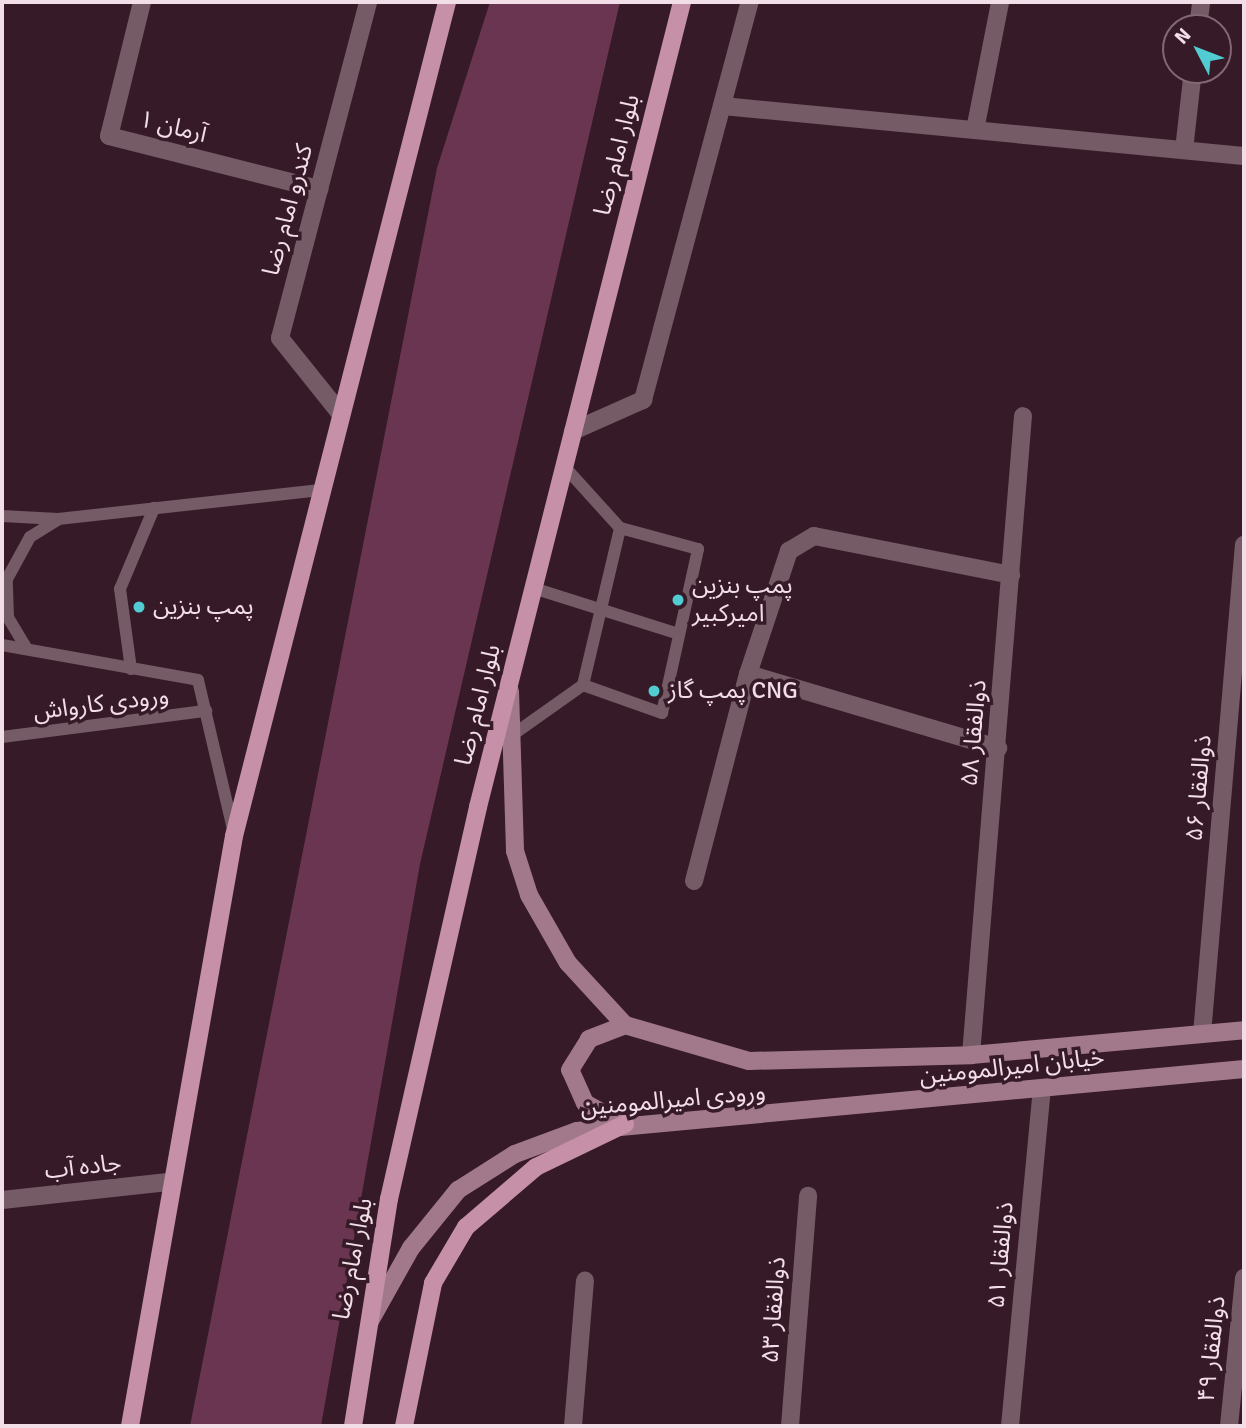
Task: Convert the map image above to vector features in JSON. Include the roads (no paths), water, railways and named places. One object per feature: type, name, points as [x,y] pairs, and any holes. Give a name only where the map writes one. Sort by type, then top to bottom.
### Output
[{"type":"main road","points":[[130,1426],[169,1182],[234,836],[320,490],[447,2]]},
{"type":"main road","name":"بلوار امام رضا","points":[[352,1426],[363,1333],[489,763],[681,2]]},
{"type":"main road","points":[[510,677],[515,851],[529,895],[568,962],[625,1025],[589,1039],[570,1070],[585,1103],[625,1124]]},
{"type":"main road","name":"خیابان امیرالمومنین","points":[[625,1025],[710,1054],[794,1062],[971,1055],[1244,1030]]},
{"type":"main road","name":"خیابان امیرالمومنین","points":[[785,1115],[1244,1069]]},
{"type":"main road","name":"ورودی امیرالمومنین","points":[[363,1333],[411,1248],[458,1190],[515,1154],[577,1131],[625,1124],[785,1115]]},
{"type":"main road","points":[[404,1426],[433,1283],[466,1227],[536,1167],[625,1124]]},
{"type":"street","name":"آرمان ۱","points":[[142,2],[109,136],[319,189]]},
{"type":"street","name":"کندرو امام رضا","points":[[340,413],[280,338],[368,2]]},
{"type":"street","points":[[573,431],[643,400],[750,2]]},
{"type":"street","points":[[975,130],[1000,2]]},
{"type":"street","points":[[1184,150],[1191,84]]},
{"type":"street","points":[[723,106],[1244,156]]},
{"type":"street","name":"ذوالفقار ۵۸","points":[[971,1055],[1023,416]]},
{"type":"street","points":[[695,881],[748,674],[789,551],[814,536],[1011,575]]},
{"type":"street","name":"ذوالفقار ۵۶","points":[[1202,1034],[1242,608],[1244,545]]},
{"type":"street","points":[[748,674],[998,748]]},
{"type":"street","name":"ذوالفقار ۵۱","points":[[1010,1426],[1042,1089]]},
{"type":"street","name":"جاده آب","points":[[2,1200],[169,1182]]},
{"type":"street","name":"ذوالفقار ۵۳","points":[[790,1426],[808,1196]]},
{"type":"street","name":"ذوالفقار ۴۹","points":[[1229,1426],[1244,1278]]},
{"type":"street","points":[[573,1426],[585,1280]]},
{"type":"lane","points":[[564,466],[620,528],[698,549],[676,633],[662,713],[583,685]]},
{"type":"lane","points":[[2,516],[58,519],[320,490]]},
{"type":"lane","points":[[131,669],[120,589],[154,509]]},
{"type":"lane","points":[[27,649],[8,617],[7,579],[25,543],[58,519]]},
{"type":"lane","points":[[489,763],[512,734],[583,685],[598,606],[620,528]]},
{"type":"lane","points":[[533,588],[598,606],[676,633]]},
{"type":"lane","points":[[2,645],[198,680],[234,836]]},
{"type":"lane","name":"ورودی کارواش","points":[[2,737],[206,711]]},
{"type":"place","name":"پمپ بنزین امیرکبیر","points":[[678,600]]},
{"type":"place","name":"پمپ بنزین","points":[[139,607]]},
{"type":"place","name":"پمپ گاز CNG","points":[[654,691]]}]
